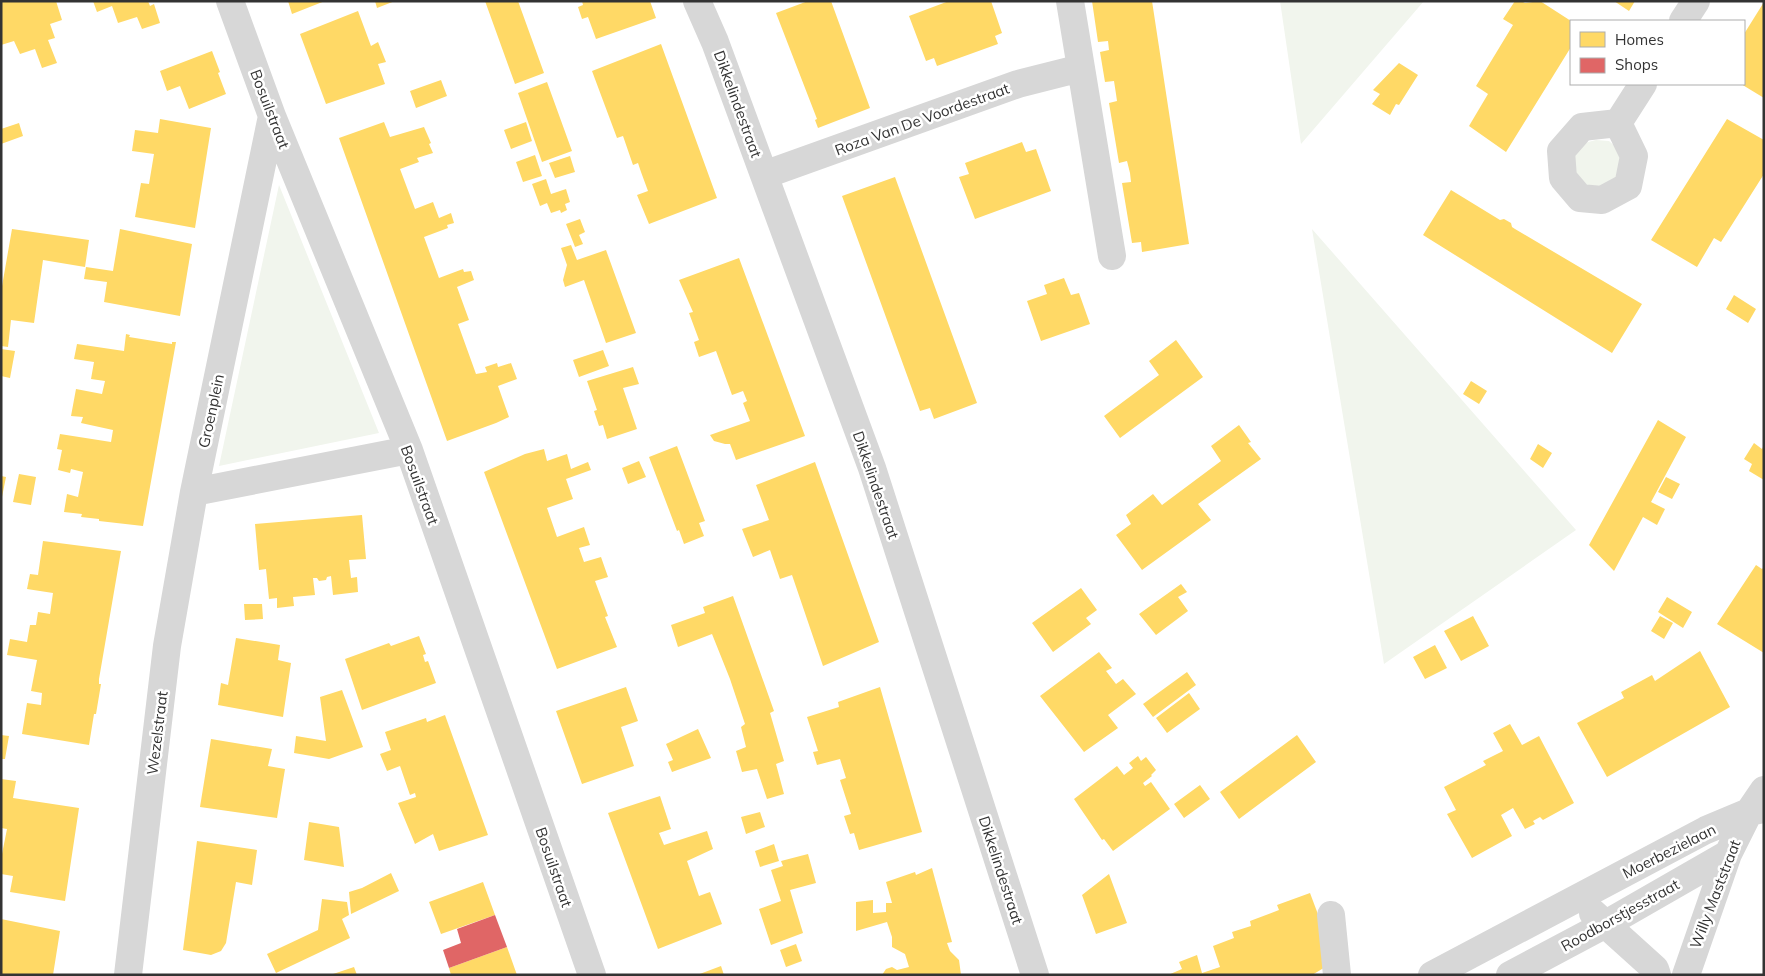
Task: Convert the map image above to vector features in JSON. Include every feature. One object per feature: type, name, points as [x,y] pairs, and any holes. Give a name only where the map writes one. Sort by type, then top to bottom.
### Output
[{"type":"street","name":"Bosuilstraat","points":[[230,1],[272,116],[409,450],[592,975]]},
{"type":"street","name":"Dikkelindestraat","points":[[697,1],[764,175],[872,468],[1035,975]]},
{"type":"street","points":[[1070,1],[1112,256]]},
{"type":"street","points":[[1684,20],[1696,1]]},
{"type":"street","name":"Roza Van De Voordestraat","points":[[764,175],[1018,84],[1081,68]]},
{"type":"street","points":[[1618,123],[1642,85]]},
{"type":"street","name":"Groenplein","points":[[194,492],[272,116]]},
{"type":"street","points":[[194,492],[409,450]]},
{"type":"street","name":"Wezelstraat","points":[[128,975],[167,646],[194,492]]},
{"type":"street","name":"Willy Maststraat","points":[[1686,975],[1728,854],[1759,804]]},
{"type":"street","name":"Moerbezielaan","points":[[1576,899],[1759,804]]},
{"type":"street","name":"Roodborstjesstraat","points":[[1510,975],[1606,924],[1728,854]]},
{"type":"street","points":[[1432,975],[1576,899],[1655,969],[1657,975]]},
{"type":"street","points":[[1331,915],[1337,975]]},
{"type":"shaded area","points":[[1280,1],[1424,1],[1301,144]]},
{"type":"shaded area","points":[[1596,140],[1609,141],[1618,149],[1622,160],[1622,170],[1609,187],[1587,187],[1578,181],[1574,166],[1574,154],[1581,146]]},
{"type":"shaded area","points":[[279,185],[379,433],[219,466]]},
{"type":"shaded area","points":[[1312,229],[1576,530],[1384,664]]},
{"type":"building: Homes","points":[[1,1],[56,1],[62,20],[50,24],[55,38],[48,40],[57,63],[42,68],[35,49],[20,54],[14,41],[1,45]]},
{"type":"building: Homes","points":[[93,1],[148,1],[150,6],[154,4],[160,23],[142,29],[137,17],[118,23],[112,6],[97,12]]},
{"type":"building: Homes","points":[[288,1],[325,1],[292,14]]},
{"type":"building: Homes","points":[[375,1],[395,1],[377,8]]},
{"type":"building: Homes","points":[[485,1],[518,1],[544,73],[515,84]]},
{"type":"building: Homes","points":[[582,1],[650,1],[656,18],[596,39],[588,17],[582,19],[578,7],[583,5]]},
{"type":"building: Homes","points":[[808,1],[831,1],[870,108],[818,128],[815,120],[817,119],[776,13]]},
{"type":"building: Homes","points":[[949,1],[991,1],[1002,33],[995,36],[998,44],[937,66],[934,58],[926,61],[909,16]]},
{"type":"building: Homes","points":[[1092,1],[1152,1],[1189,244],[1142,252],[1141,242],[1132,243],[1122,183],[1131,182],[1130,173],[1127,161],[1119,163],[1109,103],[1117,101],[1114,81],[1105,82],[1100,52],[1109,50],[1108,41],[1098,42]]},
{"type":"building: Homes","points":[[1515,1],[1525,3],[1540,1],[1570,20],[1570,49],[1506,152],[1469,126],[1488,94],[1476,86],[1513,25],[1503,19]]},
{"type":"building: Homes","points":[[1614,1],[1635,1],[1629,11]]},
{"type":"building: Homes","points":[[1764,2],[1764,98],[1743,85],[1745,85],[1745,32]]},
{"type":"building: Homes","points":[[358,11],[371,46],[378,42],[386,62],[378,64],[385,84],[326,104],[300,34]]},
{"type":"building: Homes","points":[[661,44],[717,198],[649,224],[637,195],[648,191],[638,163],[633,165],[623,136],[617,138],[592,71]]},
{"type":"building: Homes","points":[[212,51],[226,94],[189,109],[180,86],[167,91],[160,71]]},
{"type":"building: Homes","points":[[1399,63],[1418,75],[1399,105],[1396,104],[1390,115],[1372,104],[1380,94],[1373,90]]},
{"type":"building: Homes","points":[[441,80],[447,96],[416,108],[410,91]]},
{"type":"building: Homes","points":[[547,82],[572,151],[542,162],[518,93]]},
{"type":"building: Homes","points":[[160,119],[211,128],[195,228],[135,217],[141,183],[149,184],[154,154],[132,151],[135,130],[158,133]]},
{"type":"building: Homes","points":[[1727,119],[1764,140],[1764,174],[1721,242],[1714,238],[1697,267],[1651,240]]},
{"type":"building: Homes","points":[[384,122],[390,137],[424,127],[431,143],[429,144],[433,153],[417,158],[419,162],[400,169],[415,209],[433,202],[439,218],[451,213],[454,223],[447,225],[448,228],[424,237],[439,278],[463,269],[464,272],[471,271],[474,280],[457,287],[469,320],[458,324],[476,374],[487,372],[485,367],[497,363],[498,367],[511,363],[517,379],[498,386],[509,417],[447,441],[339,138]]},
{"type":"building: Homes","points":[[526,122],[532,141],[511,149],[504,130]]},
{"type":"building: Homes","points":[[19,123],[23,136],[1,144],[1,129]]},
{"type":"building: Homes","points":[[1022,142],[1026,152],[1036,149],[1051,191],[975,219],[959,177],[969,174],[965,163]]},
{"type":"building: Homes","points":[[535,155],[542,176],[523,182],[516,162]]},
{"type":"building: Homes","points":[[570,156],[575,172],[555,178],[549,163]]},
{"type":"building: Homes","points":[[895,177],[977,403],[934,419],[930,408],[920,411],[842,196]]},
{"type":"building: Homes","points":[[546,179],[551,194],[566,189],[570,202],[565,204],[567,210],[561,213],[560,210],[551,213],[547,203],[540,206],[532,184]]},
{"type":"building: Homes","points":[[1451,190],[1500,220],[1504,219],[1511,223],[1515,229],[1642,304],[1612,353],[1423,235]]},
{"type":"building: Homes","points":[[580,219],[585,232],[579,235],[583,244],[575,247],[566,224]]},
{"type":"building: Homes","points":[[12,229],[89,240],[85,267],[43,260],[34,323],[11,320],[8,347],[1,346],[1,292]]},
{"type":"building: Homes","points":[[120,229],[192,244],[180,316],[104,302],[107,282],[84,279],[86,267],[113,271]]},
{"type":"building: Homes","points":[[571,245],[577,260],[606,250],[636,333],[606,343],[584,280],[565,287],[563,280],[567,265],[561,248]]},
{"type":"building: Homes","points":[[739,258],[805,436],[736,460],[730,444],[714,441],[710,435],[750,421],[743,403],[747,401],[743,391],[732,395],[716,351],[699,357],[694,342],[699,340],[689,313],[693,312],[679,280]]},
{"type":"building: Homes","points":[[1064,278],[1071,295],[1079,293],[1090,324],[1041,341],[1027,301],[1047,294],[1044,285]]},
{"type":"building: Homes","points":[[1734,295],[1756,309],[1748,323],[1726,309]]},
{"type":"building: Homes","points":[[126,334],[130,335],[129,337],[172,344],[172,342],[176,342],[143,526],[99,521],[99,519],[81,517],[82,514],[64,512],[67,494],[78,497],[83,472],[71,469],[70,473],[58,470],[62,450],[57,449],[60,434],[111,442],[113,430],[81,423],[83,417],[71,416],[76,389],[102,394],[105,381],[91,379],[94,362],[74,359],[77,344],[124,351]]},
{"type":"building: Homes","points":[[1176,340],[1203,377],[1120,438],[1104,416],[1159,375],[1149,361]]},
{"type":"building: Homes","points":[[1,349],[15,351],[10,378],[1,376]]},
{"type":"building: Homes","points":[[603,350],[609,366],[579,377],[573,360]]},
{"type":"building: Homes","points":[[633,367],[639,384],[623,388],[637,429],[607,439],[603,425],[599,426],[594,411],[597,410],[587,381]]},
{"type":"building: Homes","points":[[1471,381],[1487,391],[1479,404],[1463,394]]},
{"type":"building: Homes","points":[[1658,420],[1686,437],[1651,502],[1665,509],[1657,525],[1643,517],[1614,571],[1589,545]]},
{"type":"building: Homes","points":[[1239,425],[1251,442],[1248,443],[1261,459],[1198,504],[1211,520],[1142,570],[1116,535],[1131,524],[1126,515],[1153,494],[1162,505],[1221,461],[1211,446]]},
{"type":"building: Homes","points":[[1754,443],[1762,449],[1764,445],[1764,480],[1749,471],[1752,464],[1744,459]]},
{"type":"building: Homes","points":[[1538,444],[1552,453],[1543,468],[1530,459]]},
{"type":"building: Homes","points":[[677,446],[705,521],[699,523],[704,536],[684,544],[679,530],[677,531],[649,457]]},
{"type":"building: Homes","points":[[544,449],[547,461],[567,454],[571,469],[588,462],[591,470],[566,479],[573,499],[547,508],[557,537],[584,527],[590,545],[579,548],[584,562],[601,557],[608,577],[595,581],[608,616],[605,617],[617,647],[557,669],[484,472],[525,454]]},
{"type":"building: Homes","points":[[639,461],[646,477],[628,484],[622,468]]},
{"type":"building: Homes","points":[[815,462],[879,642],[823,666],[792,575],[780,579],[770,550],[753,557],[742,529],[769,520],[756,485]]},
{"type":"building: Homes","points":[[19,474],[36,477],[31,505],[13,502]]},
{"type":"building: Homes","points":[[1,476],[6,477],[2,497],[1,497]]},
{"type":"building: Homes","points":[[1666,477],[1680,484],[1672,499],[1658,492]]},
{"type":"building: Homes","points":[[362,515],[366,559],[349,560],[351,578],[357,577],[358,592],[333,595],[331,576],[327,577],[326,580],[319,581],[317,578],[313,578],[315,595],[293,597],[294,606],[277,608],[277,598],[269,599],[266,569],[259,570],[255,524]]},
{"type":"building: Homes","points":[[43,541],[121,551],[99,679],[99,684],[101,684],[89,745],[22,734],[27,703],[41,705],[42,693],[31,691],[37,660],[7,655],[10,639],[27,642],[30,625],[36,625],[38,612],[50,614],[53,593],[27,589],[30,574],[38,575]]},
{"type":"building: Homes","points":[[1756,565],[1762,569],[1764,567],[1764,653],[1717,624]]},
{"type":"building: Homes","points":[[1181,584],[1187,592],[1178,597],[1188,611],[1156,635],[1139,614]]},
{"type":"building: Homes","points":[[1081,588],[1097,610],[1086,618],[1091,624],[1053,652],[1032,623]]},
{"type":"building: Homes","points":[[733,596],[774,711],[770,713],[784,761],[776,764],[784,794],[767,799],[757,769],[742,772],[736,751],[746,747],[741,727],[745,724],[712,634],[678,647],[671,625],[705,613],[703,607]]},
{"type":"building: Homes","points":[[1667,597],[1692,612],[1683,628],[1658,612]]},
{"type":"building: Homes","points":[[244,604],[262,604],[263,619],[245,620]]},
{"type":"building: Homes","points":[[1473,616],[1489,646],[1461,661],[1444,631]]},
{"type":"building: Homes","points":[[1660,616],[1673,623],[1664,639],[1651,631]]},
{"type":"building: Homes","points":[[419,636],[426,654],[423,655],[425,662],[428,661],[436,683],[362,710],[345,659],[389,643],[391,646]]},
{"type":"building: Homes","points":[[236,638],[280,645],[278,660],[291,663],[283,717],[218,705],[221,683],[228,685]]},
{"type":"building: Homes","points":[[1435,645],[1447,668],[1425,679],[1413,657]]},
{"type":"building: Homes","points":[[1700,651],[1730,707],[1607,777],[1577,723],[1624,698],[1621,692],[1652,675],[1655,681]]},
{"type":"building: Homes","points":[[1099,652],[1112,668],[1106,671],[1116,684],[1123,679],[1136,694],[1108,715],[1118,728],[1084,752],[1040,696]]},
{"type":"building: Homes","points":[[1187,672],[1196,685],[1153,717],[1143,704]]},
{"type":"building: Homes","points":[[626,687],[638,721],[621,727],[634,766],[582,784],[556,711]]},
{"type":"building: Homes","points":[[880,687],[922,832],[859,850],[854,833],[850,834],[844,816],[851,814],[840,780],[846,778],[840,759],[817,765],[813,752],[818,751],[807,717],[839,707],[838,702]]},
{"type":"building: Homes","points":[[342,690],[363,747],[329,759],[294,753],[296,736],[326,741],[320,697]]},
{"type":"building: Homes","points":[[1189,693],[1200,709],[1167,733],[1156,718]]},
{"type":"building: Homes","points":[[445,715],[488,835],[439,851],[433,834],[415,844],[398,803],[416,797],[415,793],[410,795],[400,766],[387,771],[380,754],[391,750],[385,732],[426,718],[427,722]]},
{"type":"building: Homes","points":[[1510,724],[1522,745],[1539,736],[1574,803],[1543,820],[1540,817],[1533,821],[1535,824],[1525,829],[1513,808],[1501,815],[1512,836],[1472,858],[1447,814],[1456,810],[1444,787],[1486,765],[1483,761],[1503,751],[1493,733]]},
{"type":"building: Homes","points":[[698,729],[711,758],[672,772],[668,762],[673,760],[666,744]]},
{"type":"building: Homes","points":[[1,735],[9,736],[5,759],[1,759]]},
{"type":"building: Homes","points":[[1297,735],[1316,762],[1239,819],[1220,792]]},
{"type":"building: Homes","points":[[211,739],[272,749],[268,766],[285,769],[277,818],[200,807]]},
{"type":"building: Homes","points":[[1138,756],[1141,761],[1146,757],[1156,770],[1143,783],[1145,786],[1151,782],[1170,809],[1113,851],[1104,839],[1102,840],[1074,799],[1117,766],[1124,775],[1133,768],[1129,763]]},
{"type":"building: Homes","points":[[1,779],[16,781],[13,798],[79,808],[65,901],[10,892],[13,876],[1,874],[1,859],[7,829],[1,828]]},
{"type":"building: Homes","points":[[1200,785],[1210,799],[1184,818],[1174,804]]},
{"type":"building: Homes","points":[[660,796],[671,829],[659,833],[664,845],[707,831],[713,849],[687,861],[699,896],[710,892],[722,924],[658,949],[608,813]]},
{"type":"building: Homes","points":[[760,812],[765,827],[746,834],[741,817]]},
{"type":"building: Homes","points":[[309,822],[339,827],[344,867],[304,860]]},
{"type":"building: Homes","points":[[197,841],[257,850],[252,885],[236,882],[226,943],[221,951],[211,955],[183,950]]},
{"type":"building: Homes","points":[[774,844],[779,861],[760,867],[755,851]]},
{"type":"building: Homes","points":[[808,854],[816,883],[790,890],[803,933],[771,945],[759,909],[781,901],[771,870],[783,866],[781,861]]},
{"type":"building: Homes","points":[[932,868],[952,942],[947,943],[950,951],[959,960],[961,975],[882,975],[886,969],[892,967],[897,970],[909,967],[905,954],[892,947],[892,937],[887,922],[856,931],[856,902],[873,900],[873,913],[886,912],[886,903],[892,903],[886,882],[915,872],[916,875]]},
{"type":"building: Homes","points":[[391,873],[399,891],[351,914],[349,892],[362,888]]},
{"type":"building: Homes","points":[[1109,874],[1127,923],[1096,934],[1082,895]]},
{"type":"building: Homes","points":[[483,882],[495,915],[441,934],[429,902]]},
{"type":"building: Homes","points":[[1310,893],[1319,917],[1327,966],[1312,975],[1168,975],[1182,969],[1179,962],[1197,955],[1202,973],[1220,967],[1213,946],[1234,938],[1232,932],[1251,926],[1250,921],[1279,910],[1277,905]]},
{"type":"building: Homes","points":[[322,899],[347,902],[349,915],[342,919],[350,938],[276,973],[267,954],[318,930]]},
{"type":"building: Homes","points":[[1,919],[60,931],[53,975],[1,975]]},
{"type":"building: Homes","points":[[796,944],[802,961],[786,967],[780,950]]},
{"type":"building: Homes","points":[[507,947],[517,975],[451,975],[449,968]]},
{"type":"building: Homes","points":[[721,966],[724,975],[697,975]]},
{"type":"building: Homes","points":[[354,967],[357,975],[333,975],[333,974]]},
{"type":"building: Shops","points":[[495,915],[507,947],[449,968],[443,950],[461,943],[457,929]]}]
